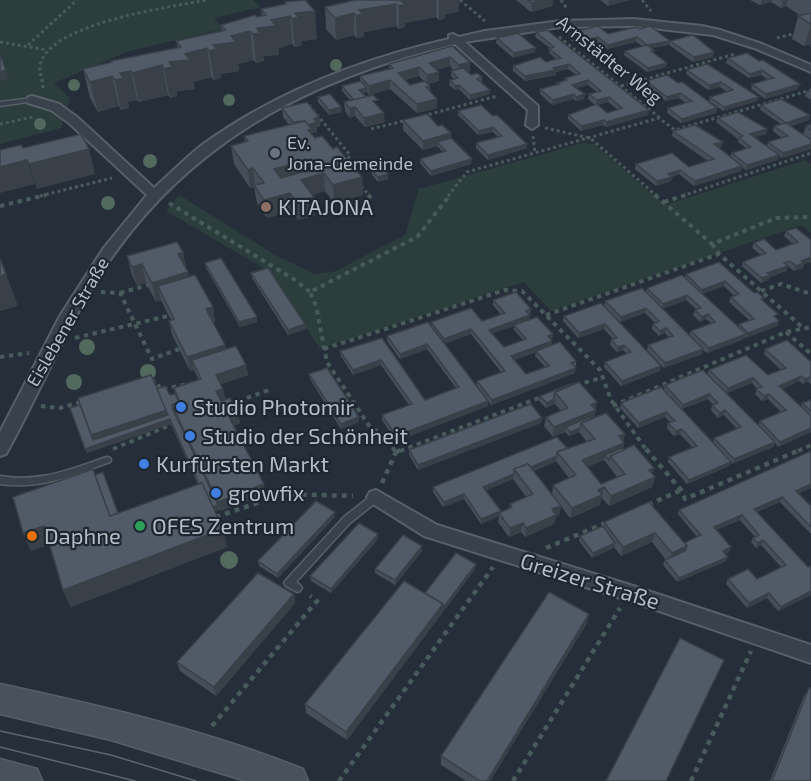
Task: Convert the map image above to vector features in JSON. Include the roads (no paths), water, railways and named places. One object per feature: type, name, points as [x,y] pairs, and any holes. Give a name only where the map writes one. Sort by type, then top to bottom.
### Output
[{"type":"main road","points":[[0,699],[53,710],[193,747],[291,781]]},
{"type":"main road","points":[[0,775],[25,781]]},
{"type":"street","name":"Eislebener Straße","points":[[0,449],[83,290],[112,247],[154,195],[196,155],[261,111],[290,95],[353,66],[453,37],[495,29],[597,20],[659,23],[701,29],[756,46],[811,69]]},
{"type":"street","points":[[453,37],[534,109],[532,125]]},
{"type":"street","points":[[32,100],[55,107],[73,120],[154,195]]},
{"type":"street","name":"Greizer Straße","points":[[376,497],[431,531],[630,593],[811,654]]},
{"type":"lane","points":[[0,104],[32,100]]},
{"type":"lane","points":[[0,480],[23,483],[42,481],[107,460]]},
{"type":"lane","points":[[297,588],[289,583],[347,520],[376,497]]},
{"type":"tram line","points":[[0,731],[111,755],[196,781]]},
{"type":"tram line","points":[[0,747],[135,781]]},
{"type":"place","name":"Ev. Jona-Gemeinde","points":[[275,153]]},
{"type":"place","name":"KITAJONA","points":[[266,207]]},
{"type":"place","name":"Studio Photomir","points":[[181,407]]},
{"type":"place","name":"Studio der Schönheit","points":[[190,436]]},
{"type":"place","name":"Kurfürsten Markt","points":[[144,464]]},
{"type":"place","name":"growfix","points":[[216,493]]},
{"type":"place","name":"OFES Zentrum","points":[[140,526]]},
{"type":"place","name":"Daphne","points":[[32,536]]}]
